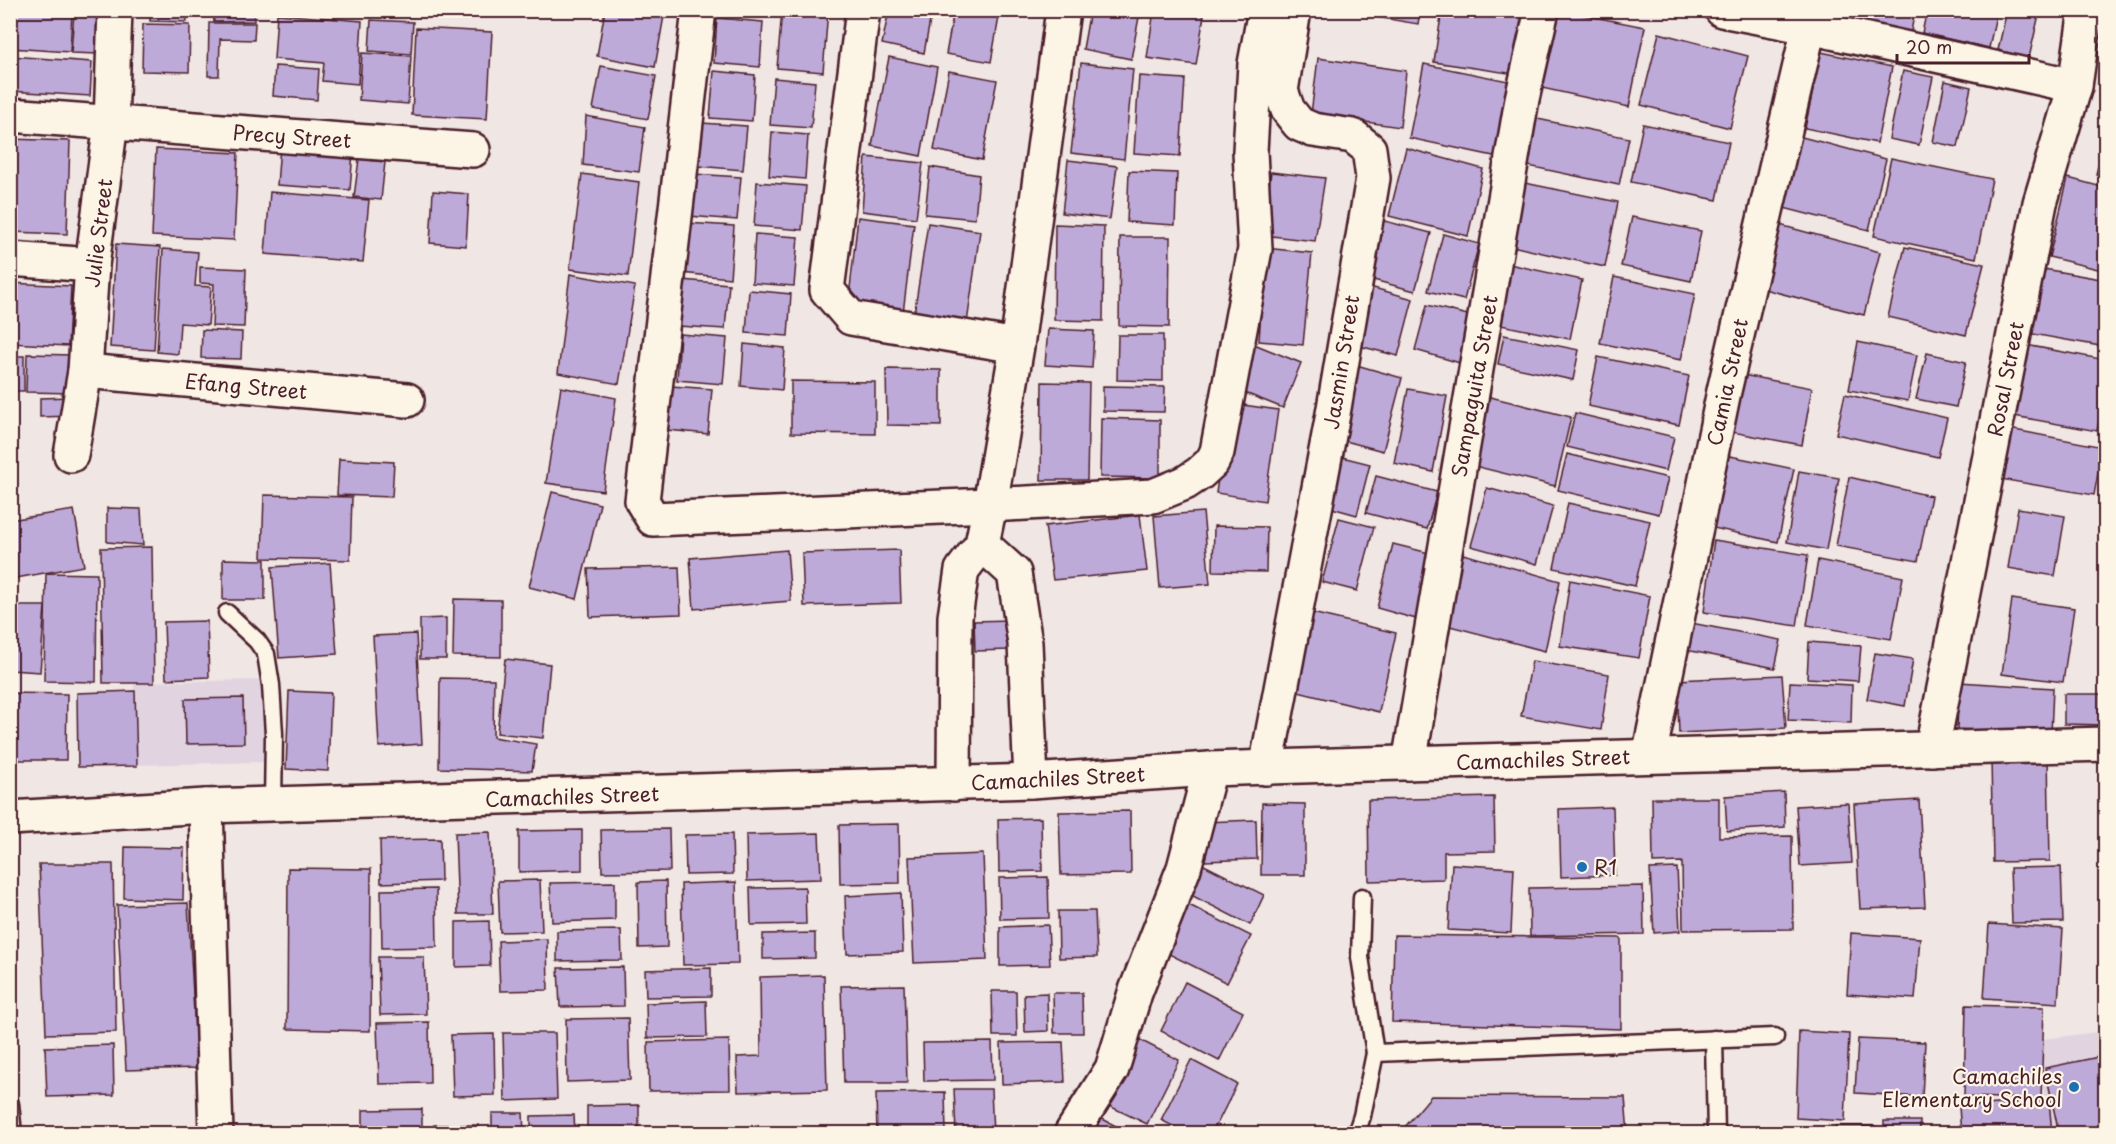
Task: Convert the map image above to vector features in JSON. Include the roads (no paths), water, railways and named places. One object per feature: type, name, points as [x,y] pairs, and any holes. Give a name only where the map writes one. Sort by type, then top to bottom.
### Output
[{"type":"street","name":"Julie Street","points":[[71,455],[85,371],[92,265],[111,123],[115,10]]},
{"type":"street","points":[[699,10],[642,501],[653,519],[1153,496],[1185,483],[1200,473],[1212,462],[1217,452],[1255,249],[1250,151],[1255,64],[1265,10]]},
{"type":"street","points":[[863,10],[827,290],[851,318],[1017,346]]},
{"type":"street","points":[[954,784],[955,617],[962,570],[982,544],[990,505],[1017,346],[1063,10]]},
{"type":"street","name":"Jasmin Street","points":[[1266,768],[1323,470],[1373,178],[1369,149],[1353,136],[1313,130],[1299,124],[1288,110],[1281,91],[1294,10]]},
{"type":"street","name":"Sampaguita Street","points":[[1409,763],[1522,99],[1542,10]]},
{"type":"street","points":[[1722,10],[1811,19],[2074,86]]},
{"type":"street","name":"Rosal Street","points":[[1932,749],[2040,203],[2074,86],[2086,10]]},
{"type":"street","name":"Camia Street","points":[[1649,756],[1724,391],[1811,19]]},
{"type":"street","name":"Precy Street","points":[[10,115],[473,150]]},
{"type":"street","points":[[10,259],[92,265]]},
{"type":"street","name":"Efang Street","points":[[85,371],[407,400]]},
{"type":"street","points":[[982,544],[1014,573],[1025,643],[1030,781]]},
{"type":"street","points":[[2105,744],[2106,749]]},
{"type":"street","name":"Camachiles Street","points":[[10,818],[206,806],[954,784],[1209,770],[2105,744]]},
{"type":"street","points":[[1071,1134],[1112,1069],[1135,993],[1185,868],[1209,770]]},
{"type":"street","points":[[206,806],[216,1134]]},
{"type":"lane","points":[[227,613],[257,641],[266,654],[271,685],[274,734],[273,805]]},
{"type":"lane","points":[[1356,1134],[1375,1053],[1360,957],[1362,897]]},
{"type":"lane","points":[[1375,1053],[1774,1037]]},
{"type":"lane","points":[[1714,1039],[1716,1134]]},
{"type":"lane","points":[[10,1104],[12,1134]]},
{"type":"place","name":"R1","points":[[1582,867]]},
{"type":"place","name":"Camachiles Elementary School","points":[[2074,1087]]}]
